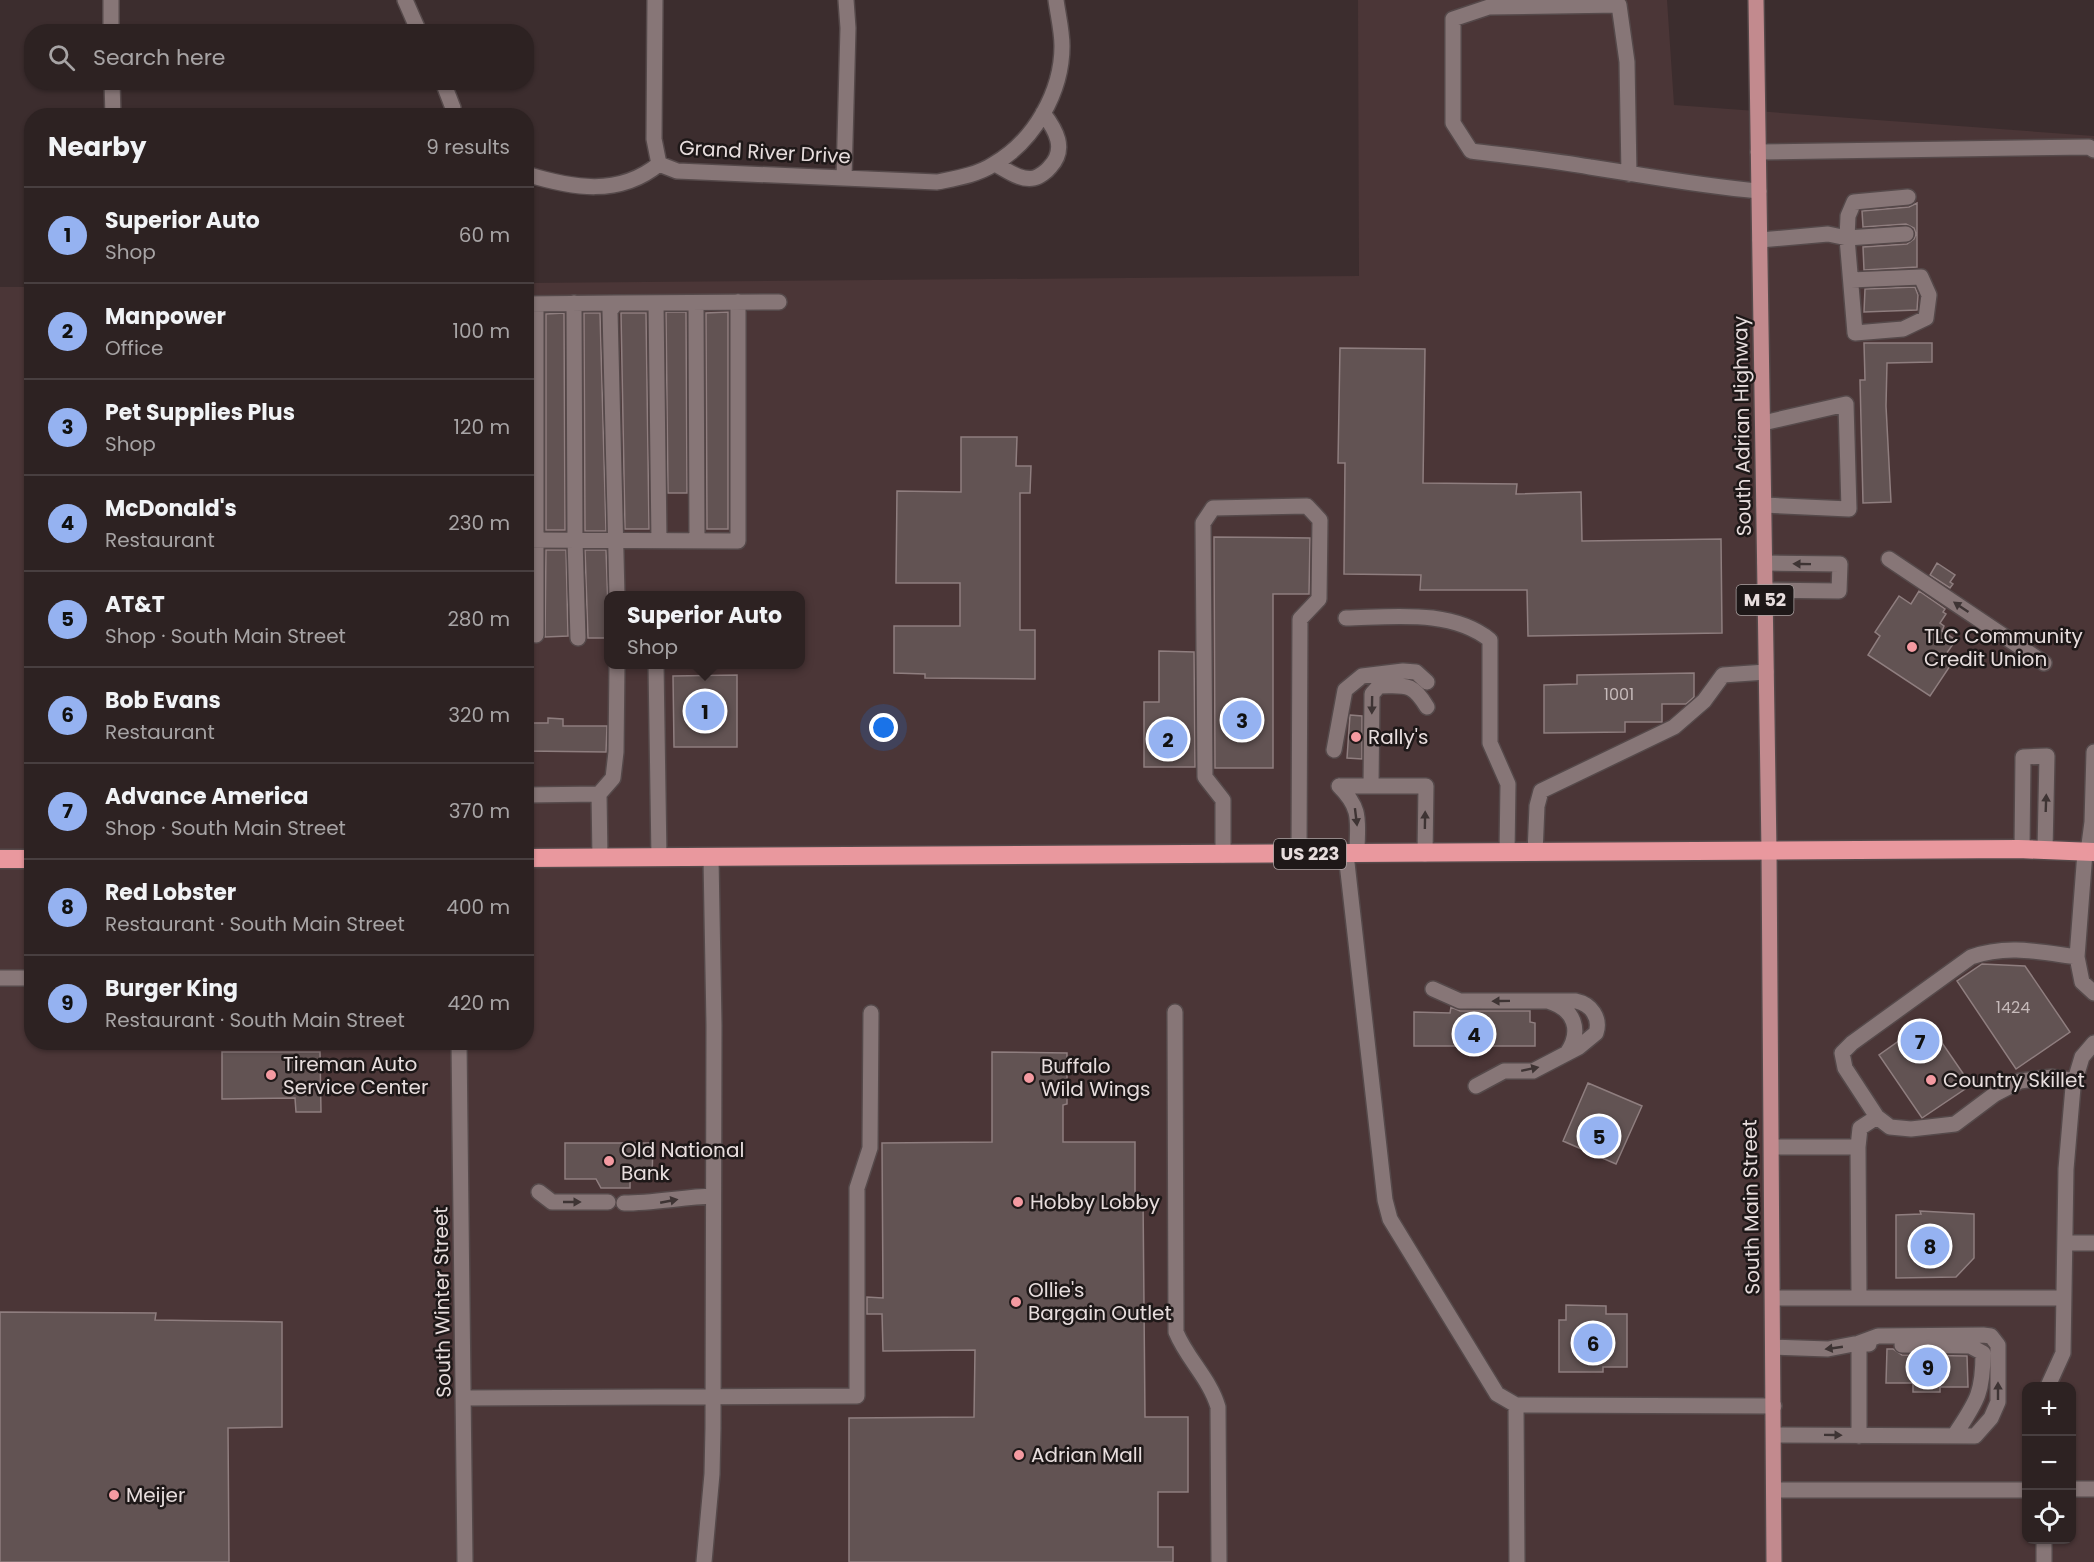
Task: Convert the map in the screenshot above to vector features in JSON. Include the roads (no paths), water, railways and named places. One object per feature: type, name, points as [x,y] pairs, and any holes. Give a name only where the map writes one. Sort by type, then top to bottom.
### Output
[{"type":"highway","name":"US 223","points":[[534,858],[2022,849],[2089,852]]},
{"type":"highway","points":[[0,859],[24,859]]},
{"type":"main road","name":"South Adrian Highway","points":[[1756,0],[1769,851]]},
{"type":"main road","name":"South Main Street","points":[[1769,851],[1774,1562]]},
{"type":"street","points":[[111,0],[111,24]]},
{"type":"street","points":[[405,0],[416,24]]},
{"type":"street","name":"Grand River Drive","points":[[655,0],[654,139],[659,164],[677,171],[937,182],[970,175],[995,164],[1019,144],[1043,113],[1055,89],[1062,46],[1056,0]]},
{"type":"street","points":[[844,178],[849,28],[846,0]]},
{"type":"street","points":[[1629,174],[1627,62],[1619,5],[1489,7],[1453,19],[1454,123],[1471,151],[1695,186],[1759,191]]},
{"type":"street","points":[[112,90],[113,108]]},
{"type":"street","points":[[445,90],[453,108]]},
{"type":"street","points":[[995,164],[1017,176],[1035,178],[1049,169],[1059,156],[1059,144],[1055,129],[1043,113]]},
{"type":"street","points":[[1758,152],[2089,147],[2094,150]]},
{"type":"street","points":[[534,176],[566,185],[592,188],[629,182],[647,174],[659,164]]},
{"type":"street","points":[[1851,280],[1921,277],[1929,294],[1926,318],[1903,329],[1855,333],[1847,238],[1848,216],[1854,202],[1908,197]]},
{"type":"street","points":[[1760,240],[1828,234],[1847,238],[1906,234]]},
{"type":"street","points":[[534,540],[738,541],[738,302]]},
{"type":"street","points":[[534,304],[779,302]]},
{"type":"street","points":[[574,303],[575,540],[578,638]]},
{"type":"street","points":[[616,303],[610,311],[616,591]]},
{"type":"street","points":[[656,303],[659,541]]},
{"type":"street","points":[[696,303],[697,541]]},
{"type":"street","points":[[1763,423],[1846,404],[1849,509],[1764,505]]},
{"type":"street","points":[[1223,855],[1223,800],[1205,777],[1203,524],[1213,508],[1308,506],[1320,520],[1319,599],[1300,619],[1299,854]]},
{"type":"street","points":[[1889,559],[2044,663]]},
{"type":"street","points":[[1765,564],[1840,564],[1839,591],[1765,591]]},
{"type":"street","points":[[534,588],[536,635]]},
{"type":"street","points":[[1346,618],[1421,617],[1454,621],[1473,627],[1490,640],[1490,743],[1508,784],[1507,853]]},
{"type":"street","points":[[600,858],[599,794],[612,778],[616,752],[616,669]]},
{"type":"street","points":[[656,669],[659,858]]},
{"type":"street","points":[[1334,750],[1345,690],[1362,676],[1403,671],[1416,672],[1427,682]]},
{"type":"street","points":[[1535,853],[1537,806],[1541,791],[1674,727],[1704,701],[1723,675],[1766,672]]},
{"type":"street","points":[[1371,786],[1372,694],[1378,686],[1408,686],[1418,692],[1427,707]]},
{"type":"street","points":[[2094,752],[2092,822],[2077,957],[2082,982],[2094,993]]},
{"type":"street","points":[[2022,849],[2023,757],[2047,756],[2044,850]]},
{"type":"street","points":[[1425,854],[1426,786],[1339,786],[1352,800],[1357,814],[1352,854],[1378,1152],[1385,1200],[1390,1219],[1497,1394],[1516,1405],[1774,1406]]},
{"type":"street","points":[[534,795],[599,794]]},
{"type":"street","points":[[704,1562],[712,1474],[713,1397],[711,858]]},
{"type":"street","points":[[2075,1082],[2052,1077],[2020,1082],[1995,1094],[1954,1124],[1911,1129],[1890,1127],[1877,1117],[1845,1068],[1842,1053],[1852,1042],[1971,957],[1993,949],[2020,949],[2077,957]]},
{"type":"street","points":[[0,978],[24,978]]},
{"type":"street","points":[[1433,989],[1461,1001],[1582,1002],[1597,1018],[1598,1029],[1594,1036],[1567,1053],[1533,1071],[1504,1071],[1476,1086]]},
{"type":"street","points":[[1544,1000],[1562,1006],[1574,1020],[1576,1035],[1567,1053]]},
{"type":"street","points":[[1175,1012],[1176,1332],[1182,1348],[1214,1393],[1218,1407],[1219,1562]]},
{"type":"street","points":[[464,1398],[856,1396],[857,1188],[870,1148],[871,1013]]},
{"type":"street","points":[[2050,1382],[2063,1353],[2066,1169],[2075,1082],[2082,1057],[2094,1043]]},
{"type":"street","name":"South Winter Street","points":[[459,1050],[465,1562]]},
{"type":"street","points":[[1860,1298],[1858,1147],[1860,1128],[1877,1117]]},
{"type":"street","points":[[1772,1147],[1858,1147]]},
{"type":"street","points":[[539,1191],[552,1202],[657,1203],[688,1197],[713,1197]]},
{"type":"street","points":[[2066,1243],[2094,1243]]},
{"type":"street","points":[[1773,1298],[2063,1298]]},
{"type":"street","points":[[1774,1347],[1828,1349],[1859,1343],[1878,1336],[1983,1335],[1996,1341],[1996,1409],[1983,1430],[1975,1436],[1774,1435]]},
{"type":"street","points":[[1859,1343],[1860,1436]]},
{"type":"street","points":[[1516,1405],[1517,1562]]},
{"type":"street","points":[[2076,1489],[2094,1489]]},
{"type":"street","points":[[1774,1490],[2022,1490]]},
{"type":"street","points":[[2044,1544],[2044,1562]]},
{"type":"place","name":"TLC Community Credit Union","points":[[1912,647]]},
{"type":"place","name":"Superior Auto","points":[[705,711]]},
{"type":"place","name":"Pet Supplies Plus","points":[[1242,720]]},
{"type":"place","name":"Rally's","points":[[1356,737]]},
{"type":"place","name":"Manpower","points":[[1168,739]]},
{"type":"place","name":"McDonald's","points":[[1474,1034]]},
{"type":"place","name":"Advance America","points":[[1920,1041]]},
{"type":"place","name":"Tireman Auto Service Center","points":[[271,1075]]},
{"type":"place","name":"Buffalo Wild Wings","points":[[1029,1078]]},
{"type":"place","name":"Country Skillet","points":[[1931,1080]]},
{"type":"place","name":"AT&T","points":[[1599,1136]]},
{"type":"place","name":"Old National Bank","points":[[609,1161]]},
{"type":"place","name":"Hobby Lobby","points":[[1018,1202]]},
{"type":"place","name":"Red Lobster","points":[[1930,1246]]},
{"type":"place","name":"Ollie's Bargain Outlet","points":[[1016,1302]]},
{"type":"place","name":"Bob Evans","points":[[1593,1343]]},
{"type":"place","name":"Burger King","points":[[1928,1367]]},
{"type":"place","name":"Adrian Mall","points":[[1019,1455]]},
{"type":"place","name":"Meijer","points":[[114,1495]]}]
